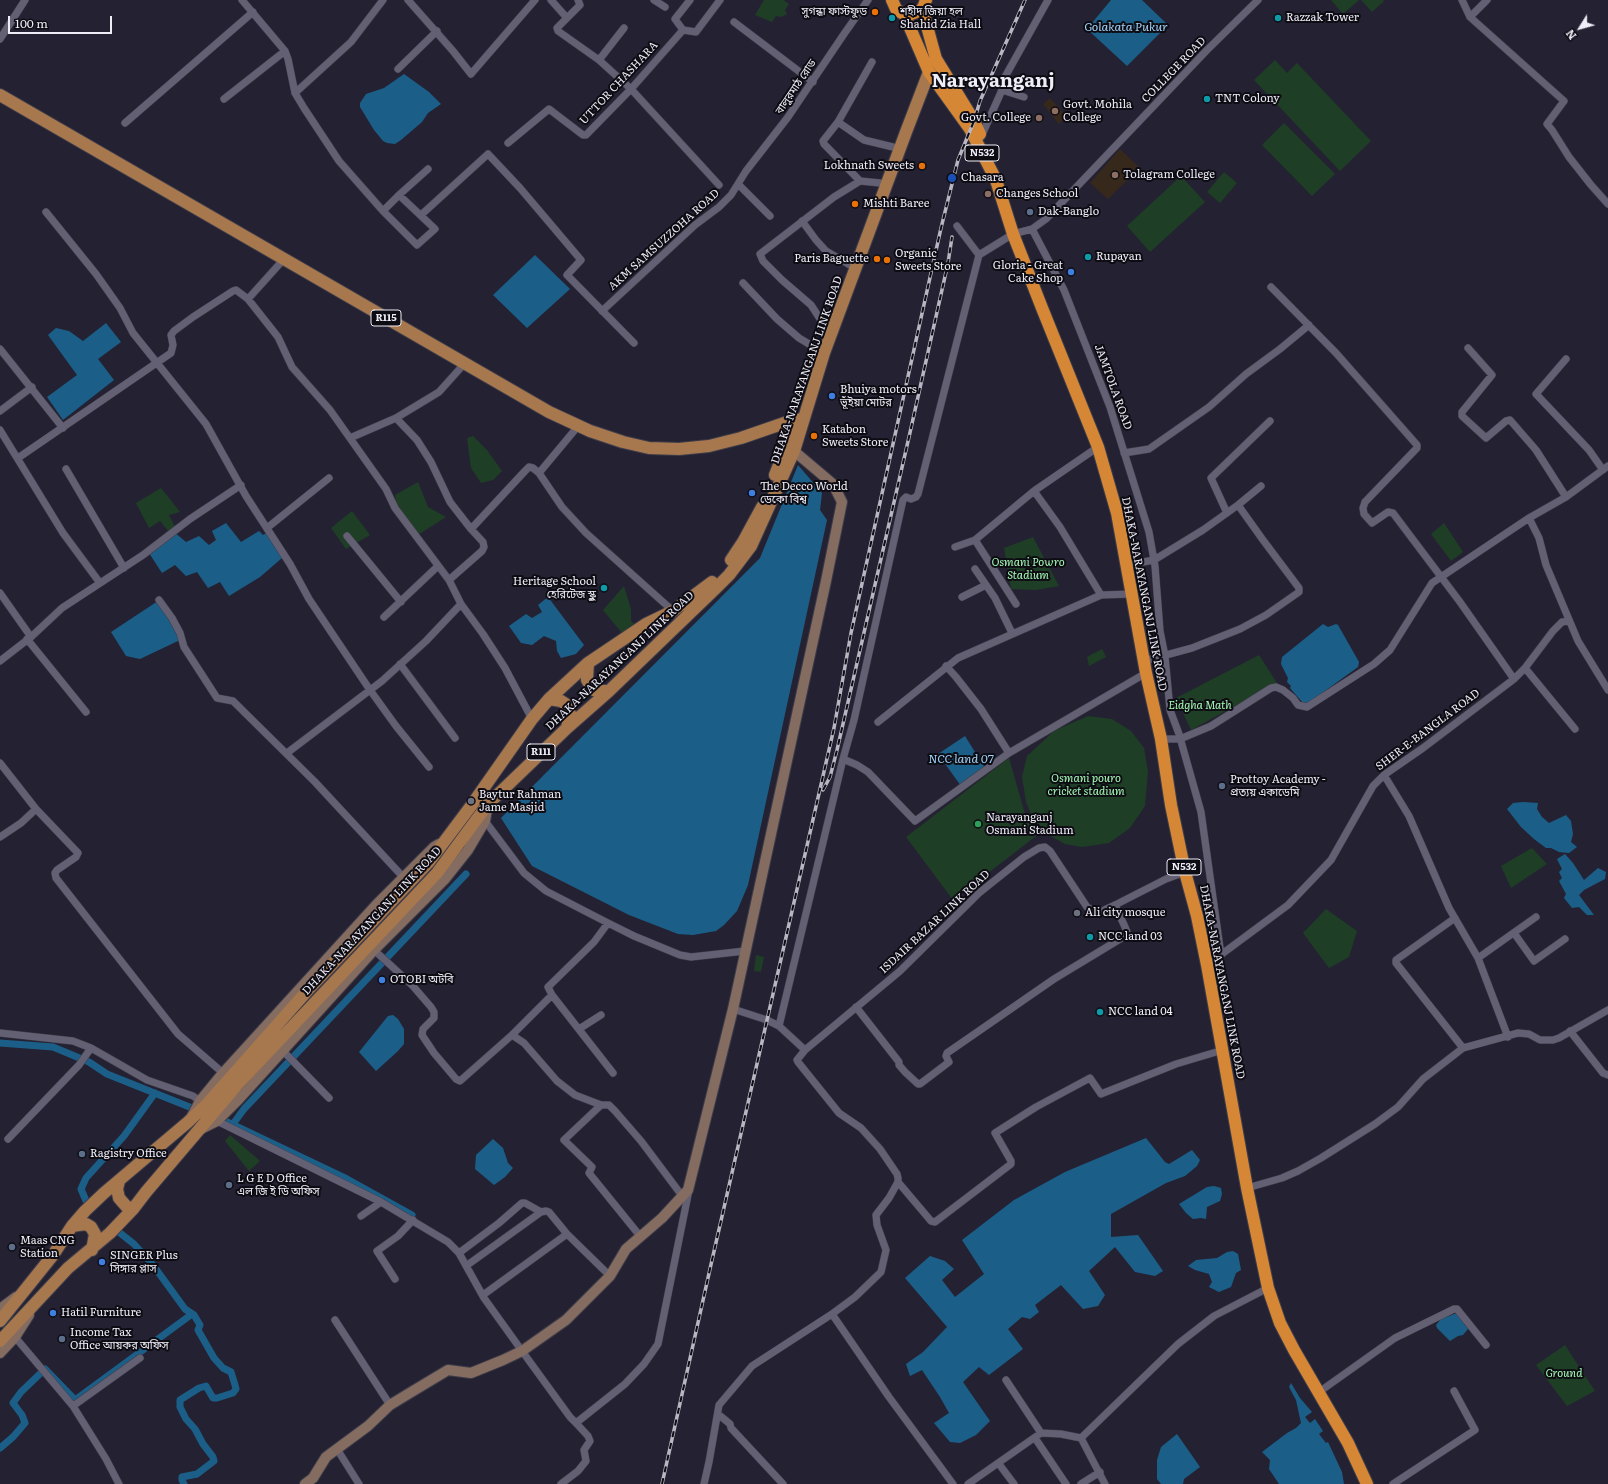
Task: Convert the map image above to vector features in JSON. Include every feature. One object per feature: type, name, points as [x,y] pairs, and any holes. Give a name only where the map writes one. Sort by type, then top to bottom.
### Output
[{"type":"highway","name":"DHAKA-NARAYANGANJ LINK ROAD","points":[[892,0],[896,9],[904,14],[930,64],[970,129],[996,180],[1042,308],[1098,447],[1117,513],[1145,667],[1161,739],[1171,805],[1207,965],[1247,1188],[1268,1288],[1280,1323],[1348,1443],[1367,1484]]},
{"type":"highway","name":"DHAKA-NARAYANGANJ LINK ROAD","points":[[925,2],[925,19],[930,64],[974,121],[1002,180],[1016,236]]},
{"type":"highway","points":[[904,14],[919,11],[925,2]]},
{"type":"main road","name":"DHAKA-NARAYANGANJ LINK ROAD","points":[[0,1341],[68,1268],[92,1250],[133,1209],[196,1132],[280,1038],[437,873],[488,804],[716,588],[751,546],[794,451],[822,352],[826,328],[893,147],[930,64]]},
{"type":"main road","name":"DHAKA-NARAYANGANJ LINK ROAD","points":[[0,1321],[53,1255],[72,1226],[104,1193],[188,1122],[216,1094],[308,990],[410,883],[447,839],[532,719],[549,699],[588,663],[646,624],[673,611],[711,584],[735,555],[764,504],[930,64]]},
{"type":"main road","name":"R115","points":[[0,95],[549,412],[590,431],[624,442],[650,448],[679,449],[709,446],[796,419]]},
{"type":"main road","points":[[588,663],[587,680],[590,685],[594,690],[609,691]]},
{"type":"main road","points":[[549,699],[561,701],[567,706],[570,714],[567,728]]},
{"type":"main road","points":[[119,1181],[117,1188],[119,1198],[126,1206],[133,1209]]},
{"type":"main road","points":[[72,1226],[86,1224],[91,1227],[95,1234],[92,1250]]},
{"type":"street","points":[[0,39],[25,0]]},
{"type":"street","points":[[242,0],[285,51],[295,93],[339,161],[383,211],[418,244],[435,230],[399,195]]},
{"type":"street","points":[[295,93],[351,42],[383,0]]},
{"type":"street","points":[[408,0],[472,74],[535,0]]},
{"type":"street","points":[[551,0],[568,18]]},
{"type":"street","points":[[578,0],[580,5],[557,28],[558,31],[599,60],[631,89],[719,185]]},
{"type":"street","points":[[654,0],[666,7]]},
{"type":"street","points":[[690,0],[676,19],[684,30],[696,32],[720,0]]},
{"type":"street","name":"বালুরমাঠ রোড","points":[[738,184],[788,118],[868,0]]},
{"type":"street","points":[[981,137],[1002,90],[1001,84],[1048,0]]},
{"type":"street","name":"COLLEGE ROAD","points":[[979,255],[1032,229],[1046,219],[1207,50],[1258,0]]},
{"type":"street","points":[[1462,0],[1470,17],[1564,102],[1547,124],[1591,185],[1608,204]]},
{"type":"street","points":[[1470,17],[1487,0]]},
{"type":"street","points":[[125,123],[253,12]]},
{"type":"street","points":[[734,22],[812,82]]},
{"type":"street","points":[[599,60],[624,28]]},
{"type":"street","name":"UTTOR CHASHARA","points":[[508,143],[550,109],[585,135],[631,89],[684,30]]},
{"type":"street","points":[[398,69],[436,32]]},
{"type":"street","points":[[224,99],[285,51]]},
{"type":"street","points":[[860,181],[824,144],[823,141],[838,122],[872,62]]},
{"type":"street","points":[[1002,90],[1024,97]]},
{"type":"street","points":[[838,122],[864,140],[893,147]]},
{"type":"street","points":[[420,215],[488,154],[520,188],[581,260],[567,275],[634,344]]},
{"type":"street","points":[[383,211],[428,169]]},
{"type":"street","points":[[826,328],[810,305],[782,280],[760,257],[760,254],[834,197],[860,181],[880,183]]},
{"type":"street","points":[[738,184],[770,216]]},
{"type":"street","name":"AKM SAMSUZZOHA ROAD","points":[[602,311],[695,225],[731,195],[738,184]]},
{"type":"street","points":[[46,212],[96,274],[120,308],[133,333],[206,424],[241,485],[290,564],[309,599],[370,690],[396,726],[429,767]]},
{"type":"street","points":[[802,221],[826,251],[850,265]]},
{"type":"street","points":[[780,1026],[843,759],[854,720],[903,500],[906,497],[912,499],[918,494],[979,255],[957,226]]},
{"type":"street","name":"JAMTOLA ROAD","points":[[1032,229],[1064,290],[1110,407],[1149,532],[1154,560],[1160,631],[1165,656],[1170,710],[1201,812],[1221,955]]},
{"type":"street","points":[[248,299],[284,259]]},
{"type":"street","points":[[743,283],[777,319],[799,338],[822,352]]},
{"type":"street","points":[[1271,287],[1336,353],[1417,445],[1417,448],[1365,502],[1363,508],[1364,514],[1372,523],[1388,512],[1393,513],[1441,576],[1514,679]]},
{"type":"street","points":[[18,458],[64,428],[171,353],[173,345],[170,338],[174,330],[236,290],[248,299],[278,337],[292,367],[330,410],[386,489],[395,508],[449,580],[461,604],[505,668],[532,719]]},
{"type":"street","points":[[1124,453],[1149,449],[1209,407],[1246,374],[1309,325]]},
{"type":"street","points":[[1468,348],[1492,375],[1462,412],[1462,416],[1486,438],[1506,421],[1510,420],[1536,450],[1566,497]]},
{"type":"street","points":[[0,349],[64,428]]},
{"type":"street","points":[[1161,739],[1180,739],[1211,726],[1271,688],[1276,687],[1283,690],[1293,698],[1298,705],[1308,707],[1374,664],[1390,650],[1432,584],[1441,576],[1529,518],[1566,497],[1605,468],[1536,394],[1566,359]]},
{"type":"street","points":[[350,438],[396,418],[439,392],[465,363]]},
{"type":"street","points":[[0,411],[32,387]]},
{"type":"street","points":[[396,418],[417,440],[431,462],[450,502],[483,542],[484,547],[449,580]]},
{"type":"street","points":[[1227,513],[1211,478],[1270,421]]},
{"type":"street","points":[[539,473],[579,425]]},
{"type":"street","points":[[0,430],[63,533],[100,583]]},
{"type":"street","points":[[955,547],[975,540],[1034,491],[1098,447]]},
{"type":"street","points":[[576,1423],[625,1384],[644,1364],[658,1344],[689,1188],[733,1009],[744,951],[842,502],[833,484],[794,451]]},
{"type":"street","points":[[471,529],[529,467],[533,468],[539,473],[562,507],[586,533],[673,611]]},
{"type":"street","points":[[66,469],[124,568]]},
{"type":"street","points":[[267,528],[329,478]]},
{"type":"street","points":[[0,661],[29,638],[62,608],[143,555],[190,519],[241,485]]},
{"type":"street","points":[[1127,565],[1154,560],[1203,530],[1238,505],[1261,486]]},
{"type":"street","points":[[1034,491],[1060,527],[1101,595]]},
{"type":"street","points":[[843,759],[868,772],[915,821],[1009,753],[1145,667],[1165,656],[1192,648],[1240,628],[1266,615],[1299,592],[1299,588],[1238,505]]},
{"type":"street","points":[[1529,518],[1539,538],[1546,566],[1578,641],[1608,690]]},
{"type":"street","points":[[347,536],[401,602]]},
{"type":"street","points":[[975,540],[1016,604]]},
{"type":"street","points":[[384,617],[438,566]]},
{"type":"street","points":[[975,569],[995,598],[1012,633]]},
{"type":"street","points":[[962,597],[986,586]]},
{"type":"street","points":[[0,593],[29,638],[86,712]]},
{"type":"street","points":[[878,722],[946,666],[958,658],[1101,595],[1132,594]]},
{"type":"street","points":[[159,600],[172,618],[180,633],[184,647],[217,698],[233,700],[287,754],[404,878]]},
{"type":"street","points":[[287,754],[370,690],[426,641],[461,604]]},
{"type":"street","name":"SHER-E-BANGLA ROAD","points":[[1207,965],[1288,905],[1331,860],[1373,786],[1384,775],[1423,748],[1514,679],[1525,668],[1553,631],[1562,622],[1569,621]]},
{"type":"street","points":[[400,664],[455,738]]},
{"type":"street","points":[[946,666],[981,709],[1009,753]]},
{"type":"street","points":[[1525,668],[1575,729]]},
{"type":"street","points":[[0,763],[36,809],[78,853],[76,857],[57,870],[55,874],[56,878],[178,1034],[223,1073]]},
{"type":"street","points":[[1384,775],[1410,816],[1431,869],[1455,918],[1478,958],[1508,1037]]},
{"type":"street","points":[[196,1132],[217,1121],[285,1053],[445,879],[468,850],[486,821],[488,804]]},
{"type":"street","points":[[0,837],[22,823],[36,809]]},
{"type":"street","points":[[486,821],[524,873],[546,891],[608,923],[634,936],[691,957],[744,951]]},
{"type":"street","points":[[188,1122],[200,1101],[223,1073],[376,905],[434,847],[447,839]]},
{"type":"street","name":"ISDAIR BAZAR LINK ROAD","points":[[805,1050],[900,971],[979,893],[1024,857],[1039,848],[1045,847],[1050,850],[1087,907],[1094,911],[1100,912],[1115,906],[1146,889],[1185,872]]},
{"type":"street","points":[[856,1007],[899,1062],[899,1065],[918,1084],[920,1084],[949,1062],[946,1056],[947,1053],[1054,979],[1125,936],[1127,932],[1115,906]]},
{"type":"street","points":[[1478,958],[1536,917]]},
{"type":"street","points":[[1455,918],[1396,960],[1396,963],[1464,1048]]},
{"type":"street","points":[[608,923],[594,942],[568,969],[549,985],[548,989],[612,1073]]},
{"type":"street","points":[[1514,933],[1534,961],[1564,939]]},
{"type":"street","points":[[377,953],[412,985],[431,1007],[434,1012],[434,1018],[423,1029],[422,1035],[434,1053],[456,1079],[460,1081],[512,1035],[552,995]]},
{"type":"street","points":[[733,1009],[767,1020],[780,1026],[805,1050],[797,1060],[798,1062],[839,1112],[859,1126],[880,1149],[897,1174],[898,1182],[931,1221],[935,1222],[1011,1164],[1011,1161],[995,1133],[1036,1107],[1090,1078],[1101,1094],[1176,1064],[1223,1050]]},
{"type":"street","points":[[1247,1188],[1282,1178],[1298,1171],[1375,1124],[1398,1106],[1422,1080],[1464,1048],[1494,1038],[1508,1037],[1518,1033],[1523,1033],[1540,1040],[1559,1038],[1570,1030],[1608,1010]]},
{"type":"street","points":[[579,1029],[601,1015]]},
{"type":"street","points":[[1570,1030],[1603,1073],[1608,1075]]},
{"type":"street","points":[[0,1033],[73,1041],[91,1049],[147,1080],[193,1096],[200,1101]]},
{"type":"street","points":[[512,1035],[524,1043],[557,1081],[575,1095],[601,1105],[608,1105],[615,1111],[683,1197]]},
{"type":"street","points":[[8,1138],[79,1065],[91,1049]]},
{"type":"street","points":[[285,1053],[329,1098]]},
{"type":"street","points":[[601,1105],[564,1140],[592,1167],[589,1174],[640,1236]]},
{"type":"street","points":[[217,1121],[381,1202],[448,1242],[459,1253],[483,1295],[522,1351],[570,1417],[588,1436],[590,1441],[584,1450],[586,1461],[578,1471],[561,1484]]},
{"type":"street","points":[[704,1484],[719,1405],[752,1366],[832,1314],[855,1297],[881,1272],[886,1250],[877,1226],[876,1214],[889,1198],[898,1182]]},
{"type":"street","points":[[305,1484],[313,1478],[323,1460],[368,1426],[390,1405],[445,1371],[451,1370],[465,1374],[477,1372],[522,1351],[566,1320],[610,1276],[626,1249],[662,1218],[683,1197],[689,1188]]},
{"type":"street","points":[[361,1216],[381,1202]]},
{"type":"street","points":[[459,1253],[494,1227],[522,1203],[525,1203],[541,1212]]},
{"type":"street","points":[[466,1266],[541,1212],[546,1211],[549,1212],[567,1234],[610,1276]]},
{"type":"street","points":[[394,1279],[377,1251],[398,1236],[413,1220]]},
{"type":"street","points":[[483,1295],[567,1234]]},
{"type":"street","points":[[1081,1438],[1178,1344],[1214,1316],[1268,1288]]},
{"type":"street","points":[[0,1309],[24,1291]]},
{"type":"street","points":[[0,1353],[15,1337],[36,1303]]},
{"type":"street","points":[[1319,1392],[1395,1338],[1454,1309],[1458,1310],[1486,1345]]},
{"type":"street","points":[[832,1314],[889,1397],[953,1484]]},
{"type":"street","points":[[335,1320],[390,1405]]},
{"type":"street","points":[[15,1337],[74,1406],[106,1459],[119,1484]]},
{"type":"street","points":[[74,1406],[140,1358]]},
{"type":"street","points":[[1006,1380],[1042,1433]]},
{"type":"street","points":[[1393,1484],[1475,1430],[1475,1427],[1454,1391]]},
{"type":"street","points":[[718,1414],[730,1424],[731,1428],[782,1484]]},
{"type":"street","points":[[968,1484],[1042,1433],[1061,1434],[1081,1438],[1105,1484]]},
{"type":"street","points":[[1035,1438],[1066,1484]]},
{"type":"street","points":[[337,1449],[359,1484]]},
{"type":"street","points":[[999,1464],[1014,1484]]},
{"type":"street","points":[[1081,1484],[1100,1472]]},
{"type":"shaded area","name":"Govt. Mohila College","points":[[1050,98],[1067,117],[1059,124],[1043,104]]},
{"type":"shaded area","name":"Tolagram College","points":[[1120,149],[1140,168],[1108,199],[1090,183]]},
{"type":"green space","points":[[764,0],[783,0],[789,4],[785,10],[787,14],[781,17],[776,16],[772,22],[755,15]]},
{"type":"green space","points":[[1331,0],[1359,0],[1343,14]]},
{"type":"green space","points":[[1361,0],[1383,0],[1384,1],[1372,12]]},
{"type":"green space","points":[[1275,60],[1287,73],[1297,63],[1371,141],[1340,171],[1254,80]]},
{"type":"green space","points":[[1284,123],[1335,174],[1312,196],[1262,145]]},
{"type":"green space","points":[[1224,172],[1237,183],[1220,203],[1207,192]]},
{"type":"green space","points":[[1181,176],[1205,202],[1150,252],[1127,226]]},
{"type":"green space","points":[[473,436],[487,450],[502,471],[493,480],[481,483],[471,468],[467,438]]},
{"type":"green space","points":[[418,482],[428,507],[446,517],[418,535],[397,507],[395,495]]},
{"type":"green space","points":[[161,488],[180,512],[169,515],[175,527],[169,532],[160,521],[149,528],[136,503]]},
{"type":"green space","points":[[352,511],[370,535],[346,549],[331,528]]},
{"type":"green space","points":[[1444,523],[1463,552],[1451,561],[1431,534]]},
{"type":"green space","name":"Osmani Powro Stadium","points":[[1033,537],[1059,586],[1036,590],[1011,589],[1004,548]]},
{"type":"green space","points":[[624,586],[631,609],[631,621],[642,632],[630,643],[603,610]]},
{"type":"green space","points":[[1102,649],[1106,657],[1089,666],[1087,657]]},
{"type":"green space","name":"Eidgha Math","points":[[1259,655],[1277,683],[1191,730],[1176,698]]},
{"type":"green space","name":"Osmani pouro cricket stadium","points":[[1088,716],[1112,719],[1131,731],[1144,748],[1148,772],[1145,806],[1130,828],[1109,843],[1082,847],[1065,844],[1049,835],[1032,817],[1026,802],[1022,777],[1027,756],[1054,731]]},
{"type":"green space","name":"Narayanganj Osmani Stadium","points":[[1009,758],[1025,814],[1040,833],[953,900],[906,837]]},
{"type":"green space","points":[[1532,848],[1547,864],[1511,888],[1501,866]]},
{"type":"green space","points":[[1326,909],[1357,931],[1349,957],[1329,968],[1303,933]]},
{"type":"green space","points":[[756,955],[764,957],[761,972],[754,971]]},
{"type":"green space","points":[[230,1135],[260,1161],[249,1171],[225,1141]]},
{"type":"green space","name":"Ground","points":[[1565,1345],[1595,1391],[1567,1406],[1536,1365]]},
{"type":"water","name":"Golakata Pukur","points":[[1111,0],[1142,0],[1168,25],[1127,66],[1087,29]]},
{"type":"water","points":[[404,74],[429,92],[441,104],[428,113],[422,122],[401,140],[395,144],[387,143],[383,141],[374,130],[360,107],[360,103],[366,94],[384,88]]},
{"type":"water","points":[[535,255],[570,289],[527,328],[493,295]]},
{"type":"water","points":[[106,323],[121,342],[98,359],[114,380],[63,420],[47,397],[77,375],[48,335],[56,328],[69,331],[83,341]]},
{"type":"water","points":[[798,465],[822,493],[820,510],[827,520],[748,885],[737,911],[716,931],[693,935],[678,934],[629,915],[532,866],[501,818],[760,558]]},
{"type":"water","points":[[226,523],[241,542],[259,531],[263,535],[268,532],[282,558],[260,577],[229,596],[220,582],[208,588],[197,572],[186,576],[175,565],[162,573],[149,553],[174,532],[186,542],[199,536],[209,545],[216,540],[212,531]]},
{"type":"water","points":[[548,597],[584,645],[576,654],[561,658],[557,651],[556,641],[544,636],[532,645],[521,643],[509,626],[526,614],[532,618],[542,612],[538,605]]},
{"type":"water","points":[[158,601],[180,640],[140,659],[126,656],[111,632]]},
{"type":"water","points":[[1323,624],[1328,627],[1336,624],[1338,625],[1359,662],[1358,667],[1307,704],[1303,703],[1290,688],[1291,686],[1287,682],[1288,678],[1281,664],[1282,657]]},
{"type":"water","name":"NCC land 07","points":[[965,736],[985,768],[961,786],[938,754]]},
{"type":"water","points":[[1513,803],[1538,803],[1537,809],[1542,817],[1549,823],[1566,815],[1571,821],[1573,834],[1571,842],[1577,847],[1569,853],[1559,852],[1551,848],[1546,848],[1534,839],[1521,827],[1507,809]]},
{"type":"water","points":[[1565,854],[1584,880],[1598,868],[1606,872],[1605,879],[1584,890],[1579,895],[1594,915],[1587,915],[1579,907],[1572,908],[1564,898],[1566,894],[1559,881],[1562,878],[1559,872],[1562,869],[1557,859]]},
{"type":"water","points":[[393,1015],[398,1019],[404,1029],[404,1044],[376,1071],[359,1052],[388,1016]]},
{"type":"water","points":[[1146,1138],[1165,1162],[1169,1164],[1192,1150],[1200,1160],[1197,1166],[1185,1176],[1166,1183],[1111,1214],[1111,1237],[1138,1235],[1163,1271],[1155,1276],[1135,1272],[1115,1247],[1089,1271],[1105,1295],[1098,1306],[1083,1309],[1061,1285],[1035,1305],[1039,1312],[1030,1319],[1022,1317],[1008,1329],[1023,1349],[989,1375],[979,1367],[963,1382],[990,1421],[976,1435],[960,1443],[950,1442],[934,1423],[949,1413],[940,1397],[922,1370],[910,1376],[906,1364],[923,1352],[947,1327],[905,1278],[930,1256],[945,1261],[954,1269],[942,1280],[955,1297],[984,1274],[962,1240],[1014,1200],[1065,1172]]},
{"type":"water","points":[[493,1139],[503,1148],[508,1163],[513,1168],[505,1177],[494,1185],[475,1169],[476,1155]]},
{"type":"water","points":[[1214,1186],[1221,1188],[1222,1194],[1220,1201],[1207,1207],[1206,1219],[1193,1219],[1179,1204],[1207,1187]]},
{"type":"water","points":[[1233,1251],[1238,1254],[1241,1270],[1236,1273],[1231,1287],[1219,1292],[1209,1287],[1212,1282],[1209,1274],[1195,1270],[1188,1266],[1196,1260],[1217,1258],[1227,1252]]},
{"type":"water","points":[[1457,1313],[1468,1329],[1463,1335],[1450,1341],[1437,1328],[1436,1325],[1441,1319]]},
{"type":"water","points":[[1291,1383],[1300,1398],[1312,1412],[1305,1417],[1310,1423],[1315,1419],[1323,1431],[1319,1434],[1326,1443],[1328,1442],[1342,1472],[1344,1484],[1279,1484],[1269,1469],[1270,1460],[1262,1452],[1301,1423],[1296,1400],[1289,1387]]},
{"type":"water","points":[[1177,1434],[1200,1467],[1184,1479],[1183,1484],[1161,1484],[1157,1479],[1157,1460],[1161,1447]]},
{"type":"waterway","points":[[233,1124],[244,1109],[466,874]]},
{"type":"waterway","points":[[0,1043],[53,1047],[89,1062],[107,1074],[192,1108]]},
{"type":"waterway","points":[[87,1203],[81,1189],[86,1178],[124,1136],[155,1093]]},
{"type":"waterway","points":[[223,1120],[347,1179],[412,1215]]},
{"type":"waterway","points":[[120,1233],[134,1244],[153,1265],[185,1309],[194,1315],[200,1325],[198,1330],[214,1358],[223,1368],[231,1372],[235,1385],[236,1389],[233,1393],[217,1398],[213,1398],[206,1386],[199,1388],[180,1400],[180,1407],[186,1419],[195,1429],[214,1461],[197,1474],[182,1477],[184,1484]]},
{"type":"waterway","points":[[0,1448],[13,1437],[25,1423],[22,1415],[13,1403],[21,1392],[45,1369],[75,1400],[192,1314]]},
{"type":"railway","points":[[662,1484],[834,728],[851,633],[941,228],[958,160],[974,121],[980,101],[1025,0]]},
{"type":"railway","points":[[823,790],[830,777],[837,750],[909,437],[948,263],[952,237]]},
{"type":"place","name":"সুগন্ধা ফাস্টফুড","points":[[875,12]]},
{"type":"place","name":"শহীদ জিয়া হল Shahid Zia Hall","points":[[892,18]]},
{"type":"place","name":"Razzak Tower","points":[[1278,18]]},
{"type":"place","name":"TNT Colony","points":[[1207,99]]},
{"type":"place","name":"Govt. Mohila College","points":[[1055,111]]},
{"type":"place","name":"Govt. College","points":[[1039,118]]},
{"type":"place","name":"Lokhnath Sweets","points":[[922,166]]},
{"type":"place","name":"Tolagram College","points":[[1115,175]]},
{"type":"place","name":"Chasara","points":[[952,178]]},
{"type":"place","name":"Changes School","points":[[988,194]]},
{"type":"place","name":"Mishti Baree","points":[[855,204]]},
{"type":"place","name":"Dak-Banglo","points":[[1030,212]]},
{"type":"place","name":"Rupayan","points":[[1088,257]]},
{"type":"place","name":"Paris Baguette","points":[[877,259]]},
{"type":"place","name":"Organic Sweets Store","points":[[887,260]]},
{"type":"place","name":"Gloria - Great Cake Shop","points":[[1071,272]]},
{"type":"place","name":"Bhuiya motors ভূঁইয়া মোটর","points":[[832,396]]},
{"type":"place","name":"Katabon Sweets Store","points":[[814,436]]},
{"type":"place","name":"The Decco World ডেকো বিশ্ব","points":[[752,493]]},
{"type":"place","name":"Heritage School হেরিটেজ স্কুল","points":[[604,588]]},
{"type":"place","name":"Prottoy Academy - প্রত্যয় একাডেমি","points":[[1222,786]]},
{"type":"place","name":"Baytur Rahman Jame Masjid","points":[[471,801]]},
{"type":"place","name":"Narayanganj Osmani Stadium","points":[[978,824]]},
{"type":"place","name":"Ali city mosque","points":[[1077,913]]},
{"type":"place","name":"NCC land 03","points":[[1090,937]]},
{"type":"place","name":"OTOBI অটবি","points":[[382,980]]},
{"type":"place","name":"NCC land 04","points":[[1100,1012]]},
{"type":"place","name":"Ragistry Office","points":[[82,1154]]},
{"type":"place","name":"L G E D Office এল জি ই ডি অফিস","points":[[229,1185]]},
{"type":"place","name":"Maas CNG Station","points":[[12,1247]]},
{"type":"place","name":"SINGER Plus সিঙ্গার প্লাস","points":[[102,1262]]},
{"type":"place","name":"Hatil Furniture","points":[[53,1313]]},
{"type":"place","name":"Income Tax Office আয়কর অফিস","points":[[62,1339]]},
{"type":"district","name":"Narayanganj","points":[[993,81]]}]
